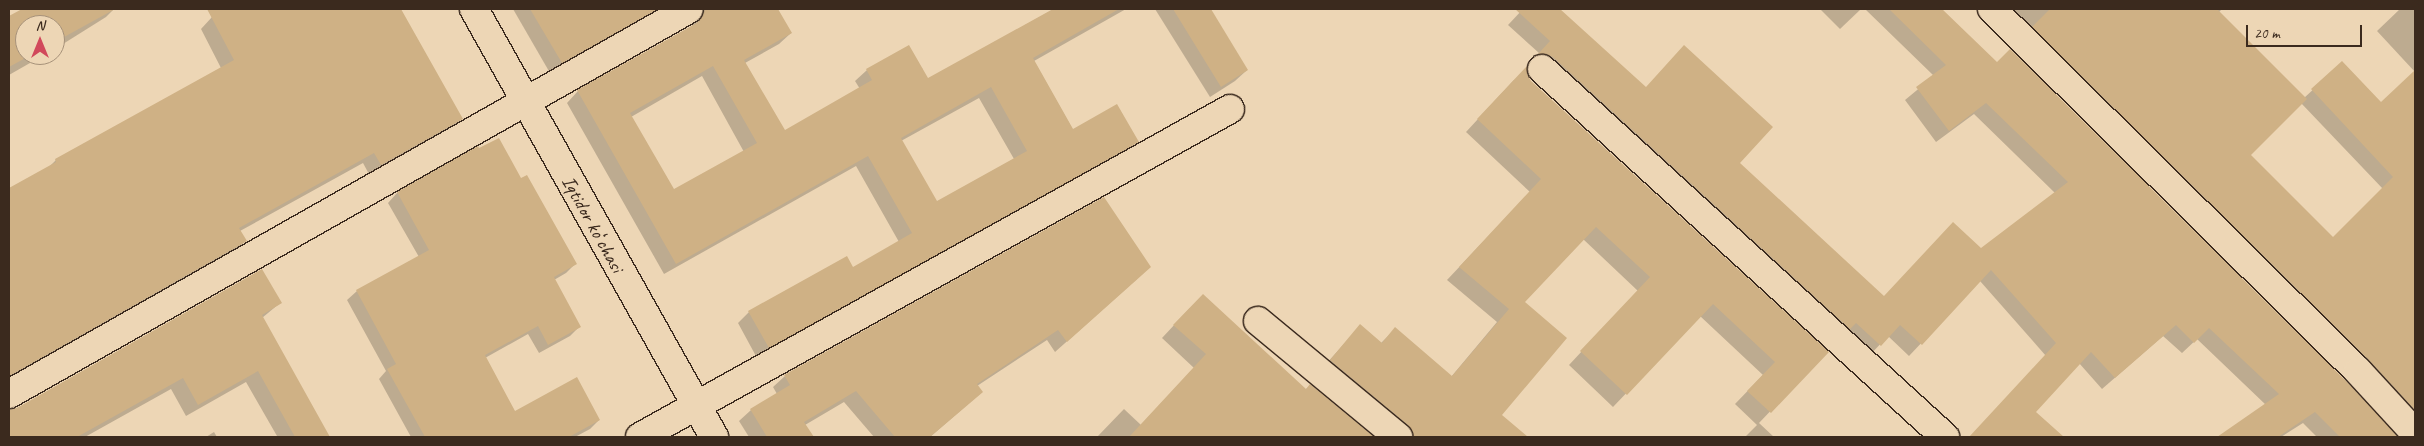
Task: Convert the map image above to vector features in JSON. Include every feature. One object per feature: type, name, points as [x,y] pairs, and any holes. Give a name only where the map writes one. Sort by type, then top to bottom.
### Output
[{"type":"street","name":"Iqtidor koʻchasi","points":[[474,9],[524,102],[714,437]]},
{"type":"street","points":[[9,394],[689,9]]},
{"type":"street","points":[[1992,9],[2358,371],[2415,433]]},
{"type":"street","points":[[1542,69],[1945,437]]},
{"type":"street","points":[[640,437],[1230,109]]},
{"type":"street","points":[[1258,321],[1398,437]]},
{"type":"building","points":[[22,9],[115,9],[65,36],[65,15],[15,15],[15,64],[9,67],[9,16]]},
{"type":"building","points":[[207,9],[401,9],[463,119],[381,165],[374,153],[239,228],[247,241],[9,376],[9,188],[56,162],[55,159],[234,60]]},
{"type":"building","points":[[530,9],[658,9],[562,63]]},
{"type":"building","points":[[705,9],[778,9],[792,33],[744,60],[785,130],[872,80],[866,69],[909,45],[928,78],[1053,9],[1119,9],[1033,58],[1073,129],[1117,104],[1139,142],[769,348],[748,311],[847,256],[853,267],[912,233],[868,156],[676,264],[577,90],[697,23],[703,16]],"holes":[[[713,66],[757,143],[674,189],[630,113]],[[991,87],[1027,151],[937,201],[901,138]]]},
{"type":"building","points":[[1173,9],[1211,9],[1248,70],[1221,87]]},
{"type":"building","points":[[1515,9],[1560,9],[1646,87],[1684,45],[1773,127],[1740,163],[1884,296],[1953,222],[1981,248],[2068,182],[1986,103],[1949,131],[1916,87],[1946,65],[1889,9],[1942,9],[1997,62],[2010,49],[2347,382],[2398,437],[2340,437],[2315,412],[2278,437],[2217,437],[2279,394],[2209,328],[2194,343],[2176,325],[2115,378],[2091,352],[2036,412],[2064,437],[1969,437],[2056,343],[1991,270],[1922,345],[1900,325],[1881,346],[1856,323],[1850,329],[1553,57],[1546,54],[1538,54],[1550,41]]},
{"type":"building","points":[[2050,9],[2217,9],[2307,99],[2251,155],[2333,237],[2393,177],[2311,89],[2342,61],[2381,102],[2415,70],[2415,410],[2369,360],[2032,27]]},
{"type":"building","points":[[1527,66],[1527,74],[1531,81],[1829,352],[1771,413],[1747,391],[1775,362],[1713,304],[1627,395],[1580,351],[1650,277],[1596,227],[1525,302],[1567,338],[1502,415],[1528,437],[1413,437],[1408,425],[1330,360],[1360,324],[1382,343],[1395,327],[1452,376],[1509,309],[1459,267],[1541,179],[1477,119]]},
{"type":"building","points":[[499,138],[521,178],[527,175],[577,264],[554,277],[581,327],[548,345],[538,326],[485,355],[515,411],[577,377],[600,420],[569,437],[425,437],[387,369],[396,364],[356,290],[429,250],[397,192],[478,146],[479,148]]},
{"type":"building","points":[[1104,197],[1151,267],[1067,342],[1058,330],[977,384],[983,392],[930,437],[895,437],[856,391],[804,422],[814,437],[767,437],[750,409],[790,385],[784,375]]},
{"type":"building","points":[[262,269],[282,303],[262,315],[330,437],[295,437],[258,371],[198,405],[183,378],[77,437],[9,437],[9,410],[17,408]]},
{"type":"building","points":[[1203,294],[1306,389],[1310,384],[1374,437],[1129,437],[1206,354],[1173,325]]}]
